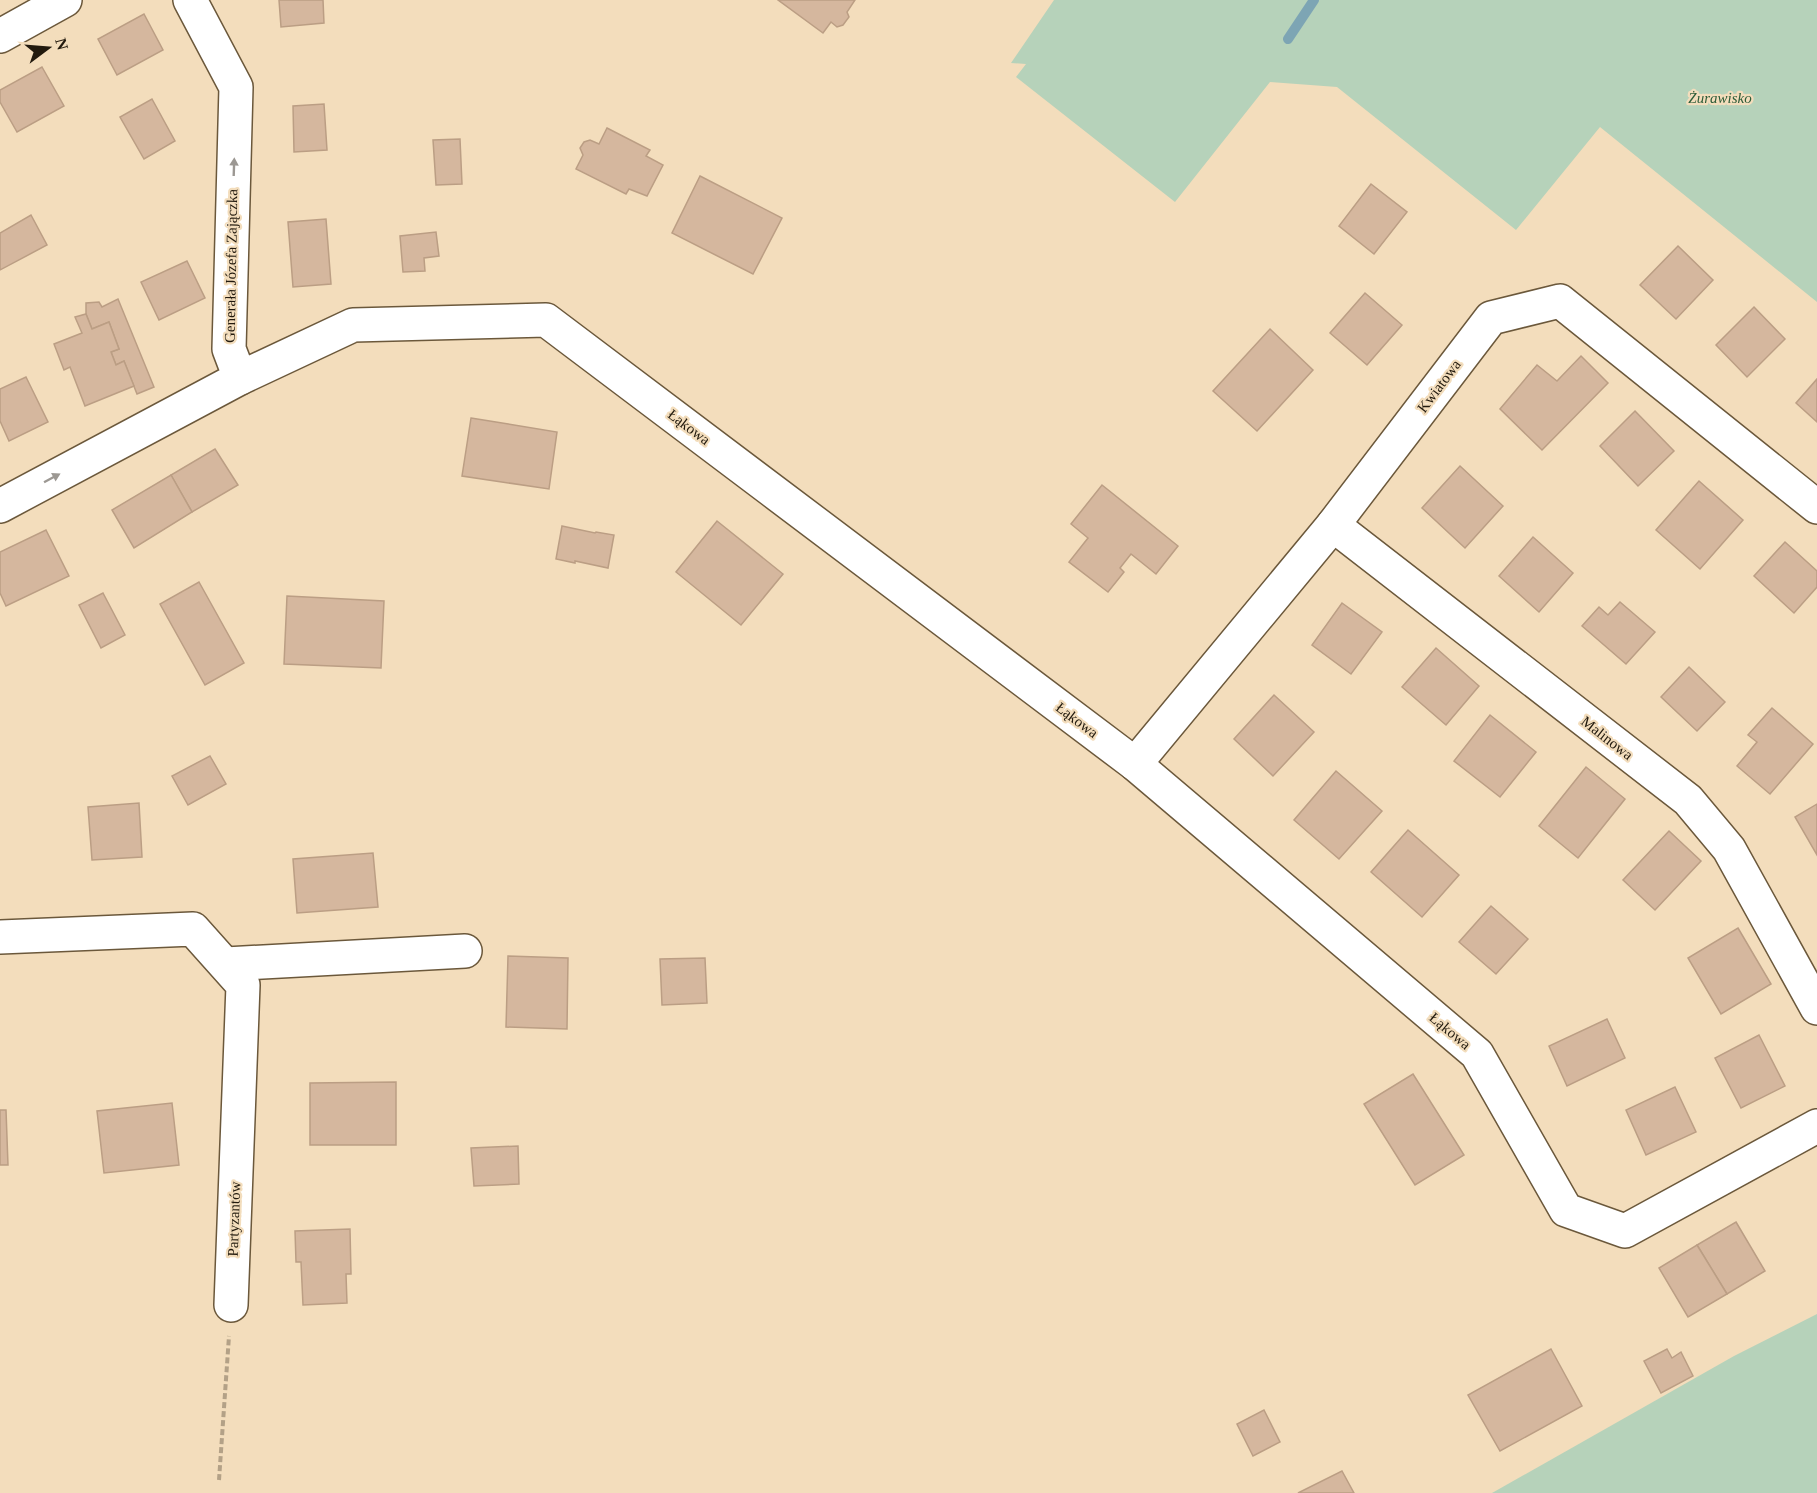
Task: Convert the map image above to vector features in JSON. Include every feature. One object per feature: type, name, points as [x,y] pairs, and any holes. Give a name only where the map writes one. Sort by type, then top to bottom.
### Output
[{"type":"street","points":[[0,36],[65,0]]},
{"type":"street","name":"Generała Józefa Zajączka","points":[[190,0],[236,87],[229,350],[240,378]]},
{"type":"street","name":"Kwiatowa","points":[[1135,764],[1333,525],[1491,318],[1560,301],[1817,507]]},
{"type":"street","name":"Łąkowa","points":[[240,378],[353,325],[546,320],[1135,764],[1477,1054],[1566,1210],[1625,1231],[1817,1126]]},
{"type":"street","points":[[0,506],[240,378]]},
{"type":"street","name":"Malinowa","points":[[1333,525],[1688,800],[1729,849],[1817,1008]]},
{"type":"street","name":"Partyzantów","points":[[0,937],[193,929],[243,985],[231,1305]]},
{"type":"street","points":[[226,964],[465,951]]},
{"type":"path","points":[[219,1480],[231,1305]]},
{"type":"green space","name":"Żurawisko","points":[[1054,0],[1817,0],[1817,302],[1600,127],[1516,230],[1337,87],[1270,82],[1175,202],[1016,77],[1026,64],[1011,63]]},
{"type":"green space","points":[[1817,1314],[1817,1493],[1492,1493],[1734,1356]]},
{"type":"building","points":[[279,0],[323,0],[324,23],[281,27]]},
{"type":"building","points":[[778,0],[855,0],[847,12],[849,17],[843,25],[837,27],[831,22],[823,33]]},
{"type":"building","points":[[144,14],[163,50],[117,75],[98,39]]},
{"type":"building","points":[[42,67],[64,106],[17,132],[0,102],[0,90]]},
{"type":"building","points":[[152,99],[175,141],[144,159],[120,117]]},
{"type":"building","points":[[324,104],[327,150],[294,152],[293,106]]},
{"type":"building","points":[[607,128],[650,150],[646,156],[663,165],[647,196],[629,189],[626,194],[576,169],[583,155],[580,148],[584,142],[590,140],[599,144]]},
{"type":"building","points":[[460,139],[462,184],[436,185],[433,140]]},
{"type":"building","points":[[700,176],[782,218],[753,274],[672,233]]},
{"type":"building","points":[[1371,184],[1407,212],[1374,254],[1339,226]]},
{"type":"building","points":[[31,215],[47,245],[0,270],[0,233]]},
{"type":"building","points":[[326,219],[331,284],[293,287],[288,222]]},
{"type":"building","points":[[436,232],[439,256],[424,258],[425,271],[403,272],[400,236]]},
{"type":"building","points":[[1678,246],[1713,280],[1676,319],[1640,285]]},
{"type":"building","points":[[187,261],[205,298],[159,320],[141,282]]},
{"type":"building","points":[[1365,293],[1402,325],[1367,365],[1330,333]]},
{"type":"building","points":[[118,299],[154,387],[137,394],[124,361],[116,365],[111,352],[119,349],[109,322],[92,329],[86,314],[86,303],[99,302],[102,307]]},
{"type":"building","points":[[1754,307],[1785,339],[1747,377],[1716,345]]},
{"type":"building","points":[[86,314],[92,329],[109,322],[119,349],[111,352],[116,365],[124,361],[134,386],[85,406],[70,367],[64,370],[54,344],[82,333],[75,317]]},
{"type":"building","points":[[1270,329],[1313,370],[1257,431],[1213,391]]},
{"type":"building","points":[[1581,356],[1608,383],[1542,450],[1500,409],[1537,365],[1557,381]]},
{"type":"building","points":[[26,377],[48,422],[9,441],[0,421],[0,389]]},
{"type":"building","points":[[1817,379],[1817,422],[1796,403]]},
{"type":"building","points":[[1635,411],[1674,451],[1638,486],[1600,446]]},
{"type":"building","points":[[471,418],[557,432],[549,489],[462,476]]},
{"type":"building","points":[[215,449],[238,485],[192,512],[171,475]]},
{"type":"building","points":[[1460,466],[1503,506],[1465,548],[1422,508]]},
{"type":"building","points":[[171,475],[192,512],[134,548],[112,510]]},
{"type":"building","points":[[1699,481],[1743,520],[1700,569],[1656,530]]},
{"type":"building","points":[[1102,485],[1178,546],[1156,574],[1131,554],[1120,568],[1124,572],[1108,592],[1069,562],[1088,538],[1071,524]]},
{"type":"building","points":[[717,521],[783,574],[741,625],[676,572]]},
{"type":"building","points":[[562,526],[614,535],[608,568],[556,559]]},
{"type":"building","points":[[46,530],[69,576],[6,606],[0,593],[0,552]]},
{"type":"building","points":[[1533,537],[1573,573],[1539,612],[1499,576]]},
{"type":"building","points":[[1785,542],[1817,571],[1817,587],[1794,613],[1754,576]]},
{"type":"building","points":[[199,582],[244,663],[205,685],[160,604]]},
{"type":"building","points":[[103,593],[125,635],[101,648],[79,605]]},
{"type":"building","points":[[287,596],[384,601],[381,668],[284,664]]},
{"type":"building","points":[[1620,602],[1655,632],[1626,664],[1582,626],[1599,607],[1608,615]]},
{"type":"building","points":[[1342,603],[1382,632],[1351,674],[1312,645]]},
{"type":"building","points":[[1436,648],[1479,686],[1446,725],[1402,687]]},
{"type":"building","points":[[1689,667],[1725,702],[1697,731],[1661,697]]},
{"type":"building","points":[[1274,695],[1314,732],[1273,776],[1234,739]]},
{"type":"building","points":[[1772,708],[1813,744],[1770,794],[1737,766],[1757,742],[1748,735]]},
{"type":"building","points":[[1490,715],[1536,752],[1500,797],[1454,761]]},
{"type":"building","points":[[210,756],[226,784],[188,805],[172,776]]},
{"type":"building","points":[[1586,767],[1625,799],[1578,858],[1539,826]]},
{"type":"building","points":[[1336,771],[1382,811],[1339,859],[1294,820]]},
{"type":"building","points":[[139,803],[142,857],[92,860],[88,807]]},
{"type":"building","points":[[1817,804],[1817,855],[1795,817]]},
{"type":"building","points":[[1408,830],[1459,875],[1422,917],[1371,872]]},
{"type":"building","points":[[1669,831],[1701,861],[1655,910],[1623,880]]},
{"type":"building","points":[[373,853],[378,907],[297,913],[293,859]]},
{"type":"building","points":[[1491,906],[1528,939],[1496,974],[1459,942]]},
{"type":"building","points":[[1738,928],[1771,984],[1721,1014],[1688,958]]},
{"type":"building","points":[[508,956],[568,958],[567,1029],[506,1027]]},
{"type":"building","points":[[705,958],[707,1003],[662,1005],[660,959]]},
{"type":"building","points":[[1607,1019],[1625,1058],[1567,1086],[1549,1046]]},
{"type":"building","points":[[1759,1035],[1785,1086],[1741,1108],[1715,1058]]},
{"type":"building","points":[[1413,1074],[1464,1155],[1415,1185],[1364,1104]]},
{"type":"building","points":[[396,1082],[396,1145],[310,1145],[310,1083]]},
{"type":"building","points":[[1675,1087],[1696,1132],[1646,1155],[1626,1110]]},
{"type":"building","points":[[172,1103],[179,1165],[104,1173],[97,1111]]},
{"type":"building","points":[[0,1110],[6,1110],[8,1165],[0,1165]]},
{"type":"building","points":[[518,1146],[519,1184],[474,1186],[471,1148]]},
{"type":"building","points":[[1736,1222],[1765,1271],[1727,1294],[1697,1245]]},
{"type":"building","points":[[350,1229],[351,1274],[346,1274],[347,1303],[303,1305],[301,1262],[296,1262],[295,1231]]},
{"type":"building","points":[[1697,1245],[1727,1294],[1688,1317],[1659,1268]]},
{"type":"building","points":[[1551,1349],[1582,1406],[1500,1451],[1468,1395]]},
{"type":"building","points":[[1667,1349],[1672,1358],[1681,1352],[1693,1376],[1661,1393],[1644,1361]]},
{"type":"building","points":[[1264,1410],[1280,1442],[1253,1456],[1237,1424]]},
{"type":"building","points":[[1342,1471],[1354,1493],[1298,1493]]},
{"type":"waterway","points":[[1288,39],[1314,0]]}]
